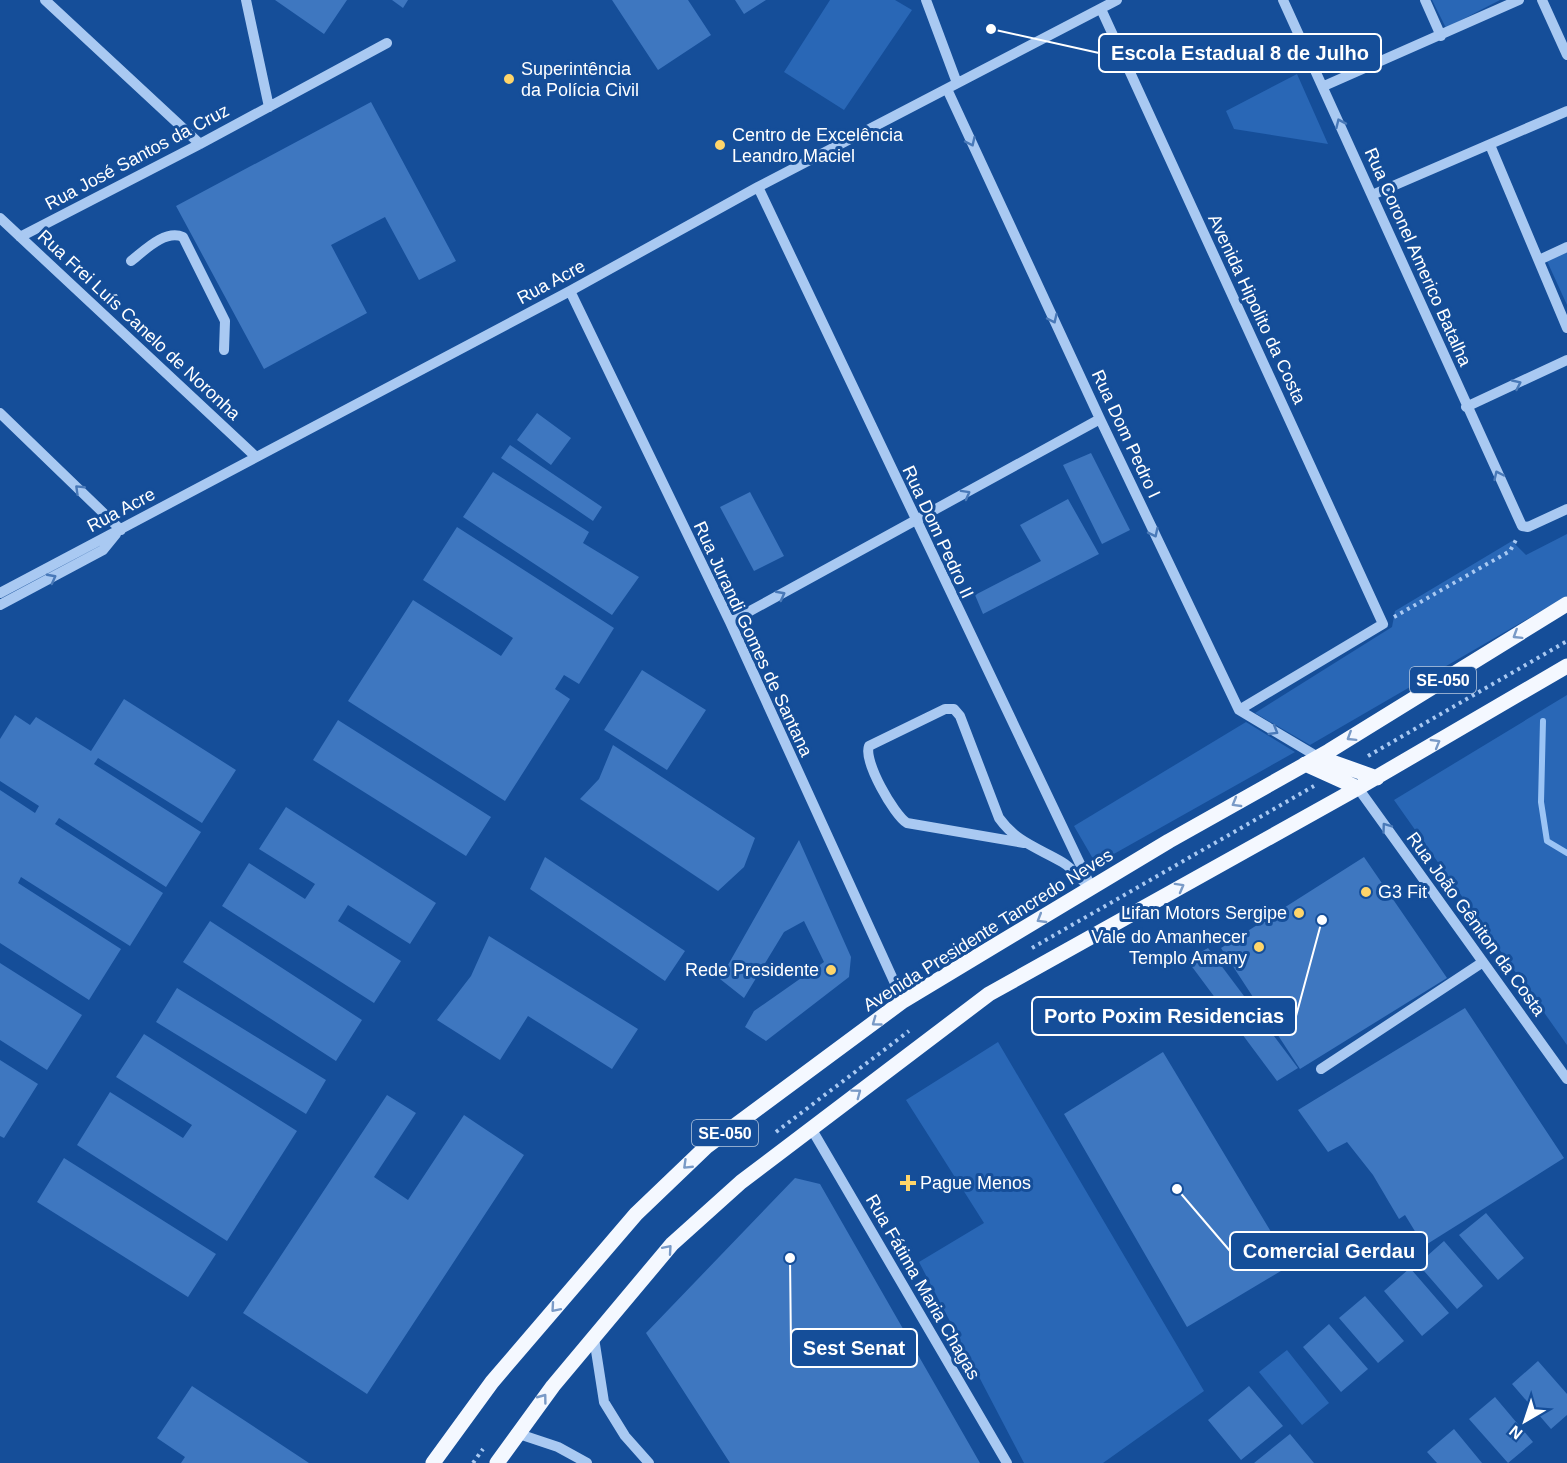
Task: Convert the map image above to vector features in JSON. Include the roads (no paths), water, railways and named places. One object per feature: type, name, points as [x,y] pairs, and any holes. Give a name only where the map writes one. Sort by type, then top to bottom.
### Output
[{"type":"main road","name":"Avenida Presidente Tancredo Neves","points":[[433,1463],[492,1382],[636,1214],[706,1147],[903,1002],[1169,841],[1312,760],[1567,604]]},
{"type":"main road","name":"SE-050","points":[[497,1463],[516,1434],[672,1244],[741,1182],[989,994],[1377,778],[1567,666]]},
{"type":"main road","points":[[1312,760],[1347,767],[1377,778]]},
{"type":"main road","points":[[1312,760],[1331,776],[1358,788]]},
{"type":"street","points":[[45,0],[200,144]]},
{"type":"street","points":[[246,0],[269,107]]},
{"type":"street","points":[[926,0],[957,83]]},
{"type":"street","name":"Rua Acre","points":[[0,593],[570,291],[758,187],[1117,0]]},
{"type":"street","name":"Rua Coronel Americo Batalha","points":[[1283,0],[1324,86],[1466,407],[1524,527],[1567,509]]},
{"type":"street","points":[[1425,0],[1441,36]]},
{"type":"street","points":[[1324,86],[1519,0]]},
{"type":"street","points":[[1542,0],[1567,55]]},
{"type":"street","name":"Avenida Hipolito da Costa","points":[[1101,9],[1383,624],[1239,710]]},
{"type":"street","name":"Rua José Santos da Cruz","points":[[20,237],[200,144],[387,43]]},
{"type":"street","name":"Rua Dom Pedro I","points":[[947,89],[1100,419],[1239,710]]},
{"type":"street","points":[[1372,195],[1567,111]]},
{"type":"street","points":[[1490,145],[1567,328]]},
{"type":"street","name":"Rua Dom Pedro II","points":[[758,187],[915,523],[1092,889]]},
{"type":"street","name":"Rua Frei Luís Canelo de Noronha","points":[[0,218],[255,456]]},
{"type":"street","points":[[131,261],[163,238],[177,234],[183,237],[225,321],[224,350]]},
{"type":"street","points":[[1539,260],[1567,247]]},
{"type":"street","name":"Rua Jurandi Gomes de Santana","points":[[570,291],[730,622],[903,1002]]},
{"type":"street","points":[[1466,407],[1567,360]]},
{"type":"street","points":[[0,605],[103,550],[121,530],[2,418]]},
{"type":"street","points":[[730,622],[915,523],[1100,419]]},
{"type":"street","points":[[1024,843],[907,823],[897,817],[868,759],[869,746],[945,709],[957,711],[999,818],[1009,833],[1065,863],[1092,889]]},
{"type":"street","points":[[1239,710],[1312,760]]},
{"type":"street","name":"Rua João Gêniton da Costa","points":[[1358,788],[1567,1079]]},
{"type":"street","points":[[1321,1069],[1483,962]]},
{"type":"street","name":"Rua Fátima Maria Chagas","points":[[811,1128],[1007,1463]]},
{"type":"street","points":[[594,1338],[606,1406],[625,1436],[649,1463]]},
{"type":"street","points":[[516,1434],[558,1447],[587,1463]]},
{"type":"waterway","points":[[1543,721],[1541,802],[1547,841],[1567,853]]},
{"type":"place","name":"Escola Estadual 8 de Julho","points":[[991,29]]},
{"type":"place","name":"Superintência da Polícia Civil","points":[[509,79]]},
{"type":"place","name":"Centro de Excelência Leandro Maciel","points":[[720,145]]},
{"type":"place","name":"G3 Fit","points":[[1366,892]]},
{"type":"place","name":"Lifan Motors Sergipe","points":[[1299,913]]},
{"type":"place","name":"Porto Poxim Residencias","points":[[1322,920]]},
{"type":"place","name":"Vale do Amanhecer Templo Amany","points":[[1259,947]]},
{"type":"place","name":"Rede Presidente","points":[[831,970]]},
{"type":"place","name":"Pague Menos","points":[[908,1183]]},
{"type":"place","name":"Comercial Gerdau","points":[[1177,1189]]},
{"type":"place","name":"Sest Senat","points":[[790,1258]]}]
